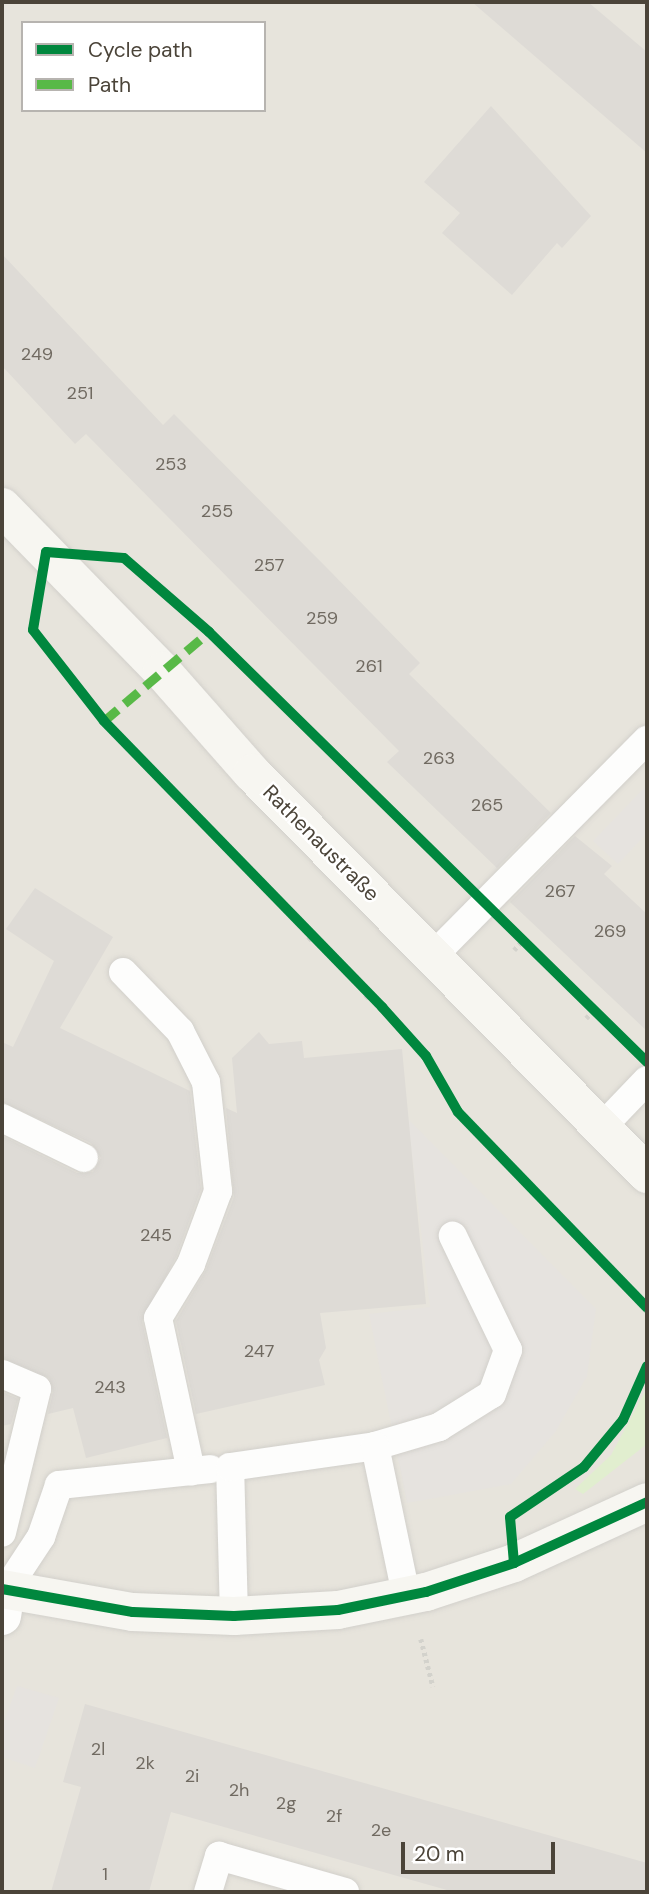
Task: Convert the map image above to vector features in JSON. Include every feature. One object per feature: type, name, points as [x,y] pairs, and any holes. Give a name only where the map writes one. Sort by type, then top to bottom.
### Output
[{"type":"main road","name":"Rathenaustraße","points":[[2,507],[162,671],[252,773],[647,1174]]},
{"type":"main road","points":[[3,1598],[133,1612],[234,1616],[338,1610],[406,1595],[514,1563],[647,1502]]},
{"type":"lane","points":[[433,956],[647,740]]},
{"type":"lane","points":[[123,972],[180,1031],[206,1082],[218,1191],[191,1264],[158,1318],[191,1471]]},
{"type":"lane","points":[[601,1128],[647,1080]]},
{"type":"lane","points":[[2,1118],[84,1158]]},
{"type":"lane","points":[[3,1598],[41,1537],[59,1485],[230,1467],[375,1446],[439,1427],[492,1395],[508,1350],[453,1236]]},
{"type":"lane","points":[[2,1374],[37,1389],[2,1533]]},
{"type":"lane","points":[[375,1446],[406,1595]]},
{"type":"lane","points":[[230,1467],[234,1616]]},
{"type":"lane","points":[[2,1551],[3,1598]]},
{"type":"lane","points":[[208,1892],[219,1856],[345,1892]]},
{"type":"path","points":[[308,940],[313,934]]},
{"type":"path","points":[[514,950],[523,940]]},
{"type":"path","points":[[586,1018],[595,1009]]},
{"type":"path","points":[[428,1662],[433,1686]]},
{"type":"shaded area","points":[[2,2],[647,2],[647,1892],[2,1892]]},
{"type":"shaded area","points":[[647,785],[647,833],[618,864],[593,841]]},
{"type":"shaded area","points":[[408,1119],[596,1309],[587,1376],[556,1431],[511,1484],[407,1503],[369,1314],[430,1307]]},
{"type":"shaded area","points":[[17,1686],[59,1698],[35,1768],[2,1757],[2,1728]]},
{"type":"green space","points":[[647,1388],[647,1444],[583,1494],[575,1489],[611,1455]]},
{"type":"building","points":[[472,2],[588,2],[647,52],[647,153]]},
{"type":"building","points":[[491,106],[591,216],[562,248],[557,243],[512,295],[442,233],[460,213],[424,182]]},
{"type":"building","points":[[2,254],[163,425],[174,414],[327,568],[420,663],[409,674],[551,813],[497,868],[387,762],[399,751],[86,434],[75,444],[2,366]]},
{"type":"building","points":[[575,836],[612,866],[604,874],[647,914],[647,1031],[510,902]]},
{"type":"building","points":[[35,888],[113,937],[60,1028],[190,1091],[201,1189],[176,1257],[142,1321],[167,1438],[86,1458],[73,1408],[48,1414],[53,1392],[49,1378],[2,1358],[2,1136],[77,1173],[93,1172],[101,1158],[91,1143],[2,1102],[2,1042],[13,1047],[54,961],[6,929]]},
{"type":"building","points":[[259,1032],[269,1044],[302,1041],[304,1058],[402,1049],[426,1304],[320,1313],[326,1348],[319,1360],[325,1385],[196,1414],[176,1321],[206,1270],[234,1197],[226,1108],[237,1113],[232,1058]]},
{"type":"building","points":[[2,1392],[18,1399],[11,1424],[2,1426]]},
{"type":"building","points":[[85,1704],[647,1863],[647,1892],[454,1892],[171,1812],[149,1892],[51,1892],[81,1787],[63,1782]]},
{"type":"marked path","points":[[104,721],[209,632]]},
{"type":"cycle path","points":[[46,552],[33,630],[104,721],[382,1007],[426,1056],[458,1112],[647,1308]]},
{"type":"cycle path","points":[[46,552],[124,558],[209,632],[647,1062]]},
{"type":"cycle path","points":[[514,1563],[510,1517],[584,1467],[623,1420],[647,1366]]},
{"type":"cycle path","points":[[2,1589],[133,1612],[234,1616],[338,1610],[426,1592],[514,1563],[647,1502]]}]
